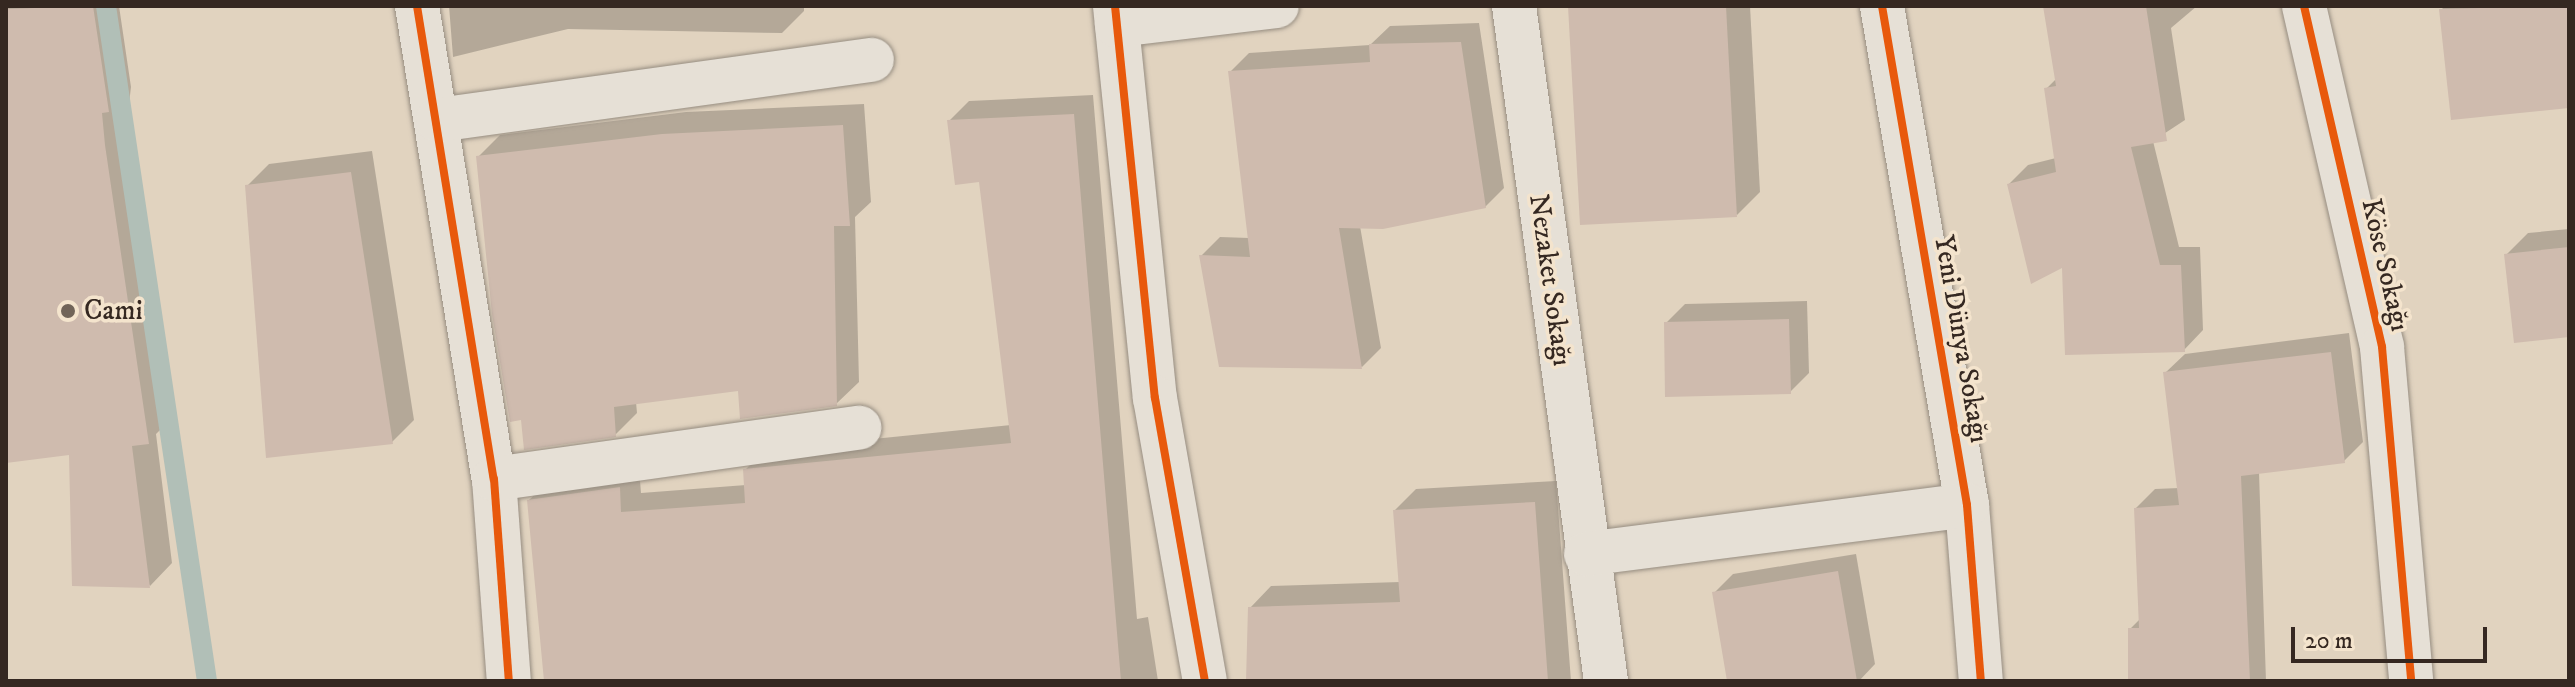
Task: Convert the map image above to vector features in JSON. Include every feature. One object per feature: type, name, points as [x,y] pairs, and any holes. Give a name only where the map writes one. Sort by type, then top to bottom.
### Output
[{"type":"street","points":[[417,6],[438,120],[494,479],[509,681]]},
{"type":"street","points":[[1205,681],[1155,398],[1116,16],[1277,6]]},
{"type":"street","name":"Nezaket Sokağı","points":[[1514,6],[1586,554],[1606,681]]},
{"type":"street","name":"Yeni Dünya Sokağı","points":[[1882,6],[1967,505],[1981,681]]},
{"type":"street","name":"Köse Sokağı","points":[[2304,6],[2382,347],[2411,681]]},
{"type":"street","points":[[438,120],[872,60]]},
{"type":"street","points":[[494,479],[859,428]]},
{"type":"street","points":[[1586,554],[1967,505]]},
{"type":"building","points":[[93,6],[109,112],[102,113],[105,145],[149,444],[132,446],[150,588],[72,586],[69,455],[6,463],[6,9]]},
{"type":"building","points":[[1568,6],[1726,6],[1737,217],[1580,225]]},
{"type":"building","points":[[2043,6],[2146,6],[2167,141],[2131,147],[2160,265],[2181,265],[2185,352],[2065,355],[2062,268],[2031,284],[2007,184],[2056,172],[2044,88],[2056,86]]},
{"type":"building","points":[[2569,6],[2569,108],[2451,120],[2439,9]]},
{"type":"building","points":[[1461,42],[1486,208],[1383,229],[1339,228],[1362,369],[1219,367],[1199,255],[1250,257],[1228,71],[1370,62],[1369,44]]},
{"type":"building","points":[[1074,114],[1121,681],[544,681],[527,500],[620,487],[621,512],[745,503],[743,469],[1011,443],[979,182],[955,185],[947,120]]},
{"type":"building","points":[[843,125],[850,226],[834,226],[837,406],[740,419],[738,391],[614,407],[616,437],[524,450],[521,420],[510,422],[492,314],[476,156],[662,134]]},
{"type":"building","points":[[351,172],[393,444],[266,458],[245,185]]},
{"type":"building","points":[[2569,247],[2569,337],[2514,343],[2504,254]]},
{"type":"building","points":[[1789,319],[1791,394],[1665,397],[1664,322]]},
{"type":"building","points":[[2331,352],[2345,463],[2241,476],[2250,681],[2128,681],[2128,628],[2139,628],[2134,508],[2179,505],[2163,372]]},
{"type":"building","points":[[1535,502],[1548,681],[1246,681],[1248,607],[1400,602],[1393,510]]},
{"type":"building","points":[[1838,571],[1857,681],[1727,681],[1712,592]]},
{"type":"waterway","points":[[106,6],[207,681]]},
{"type":"cycle path","points":[[417,6],[494,479],[509,681]]},
{"type":"cycle path","points":[[1115,6],[1155,398],[1205,681]]},
{"type":"cycle path","points":[[1882,6],[1967,505],[1981,681]]},
{"type":"cycle path","points":[[2304,6],[2382,347],[2411,681]]},
{"type":"place","name":"Cami","points":[[68,311]]}]
